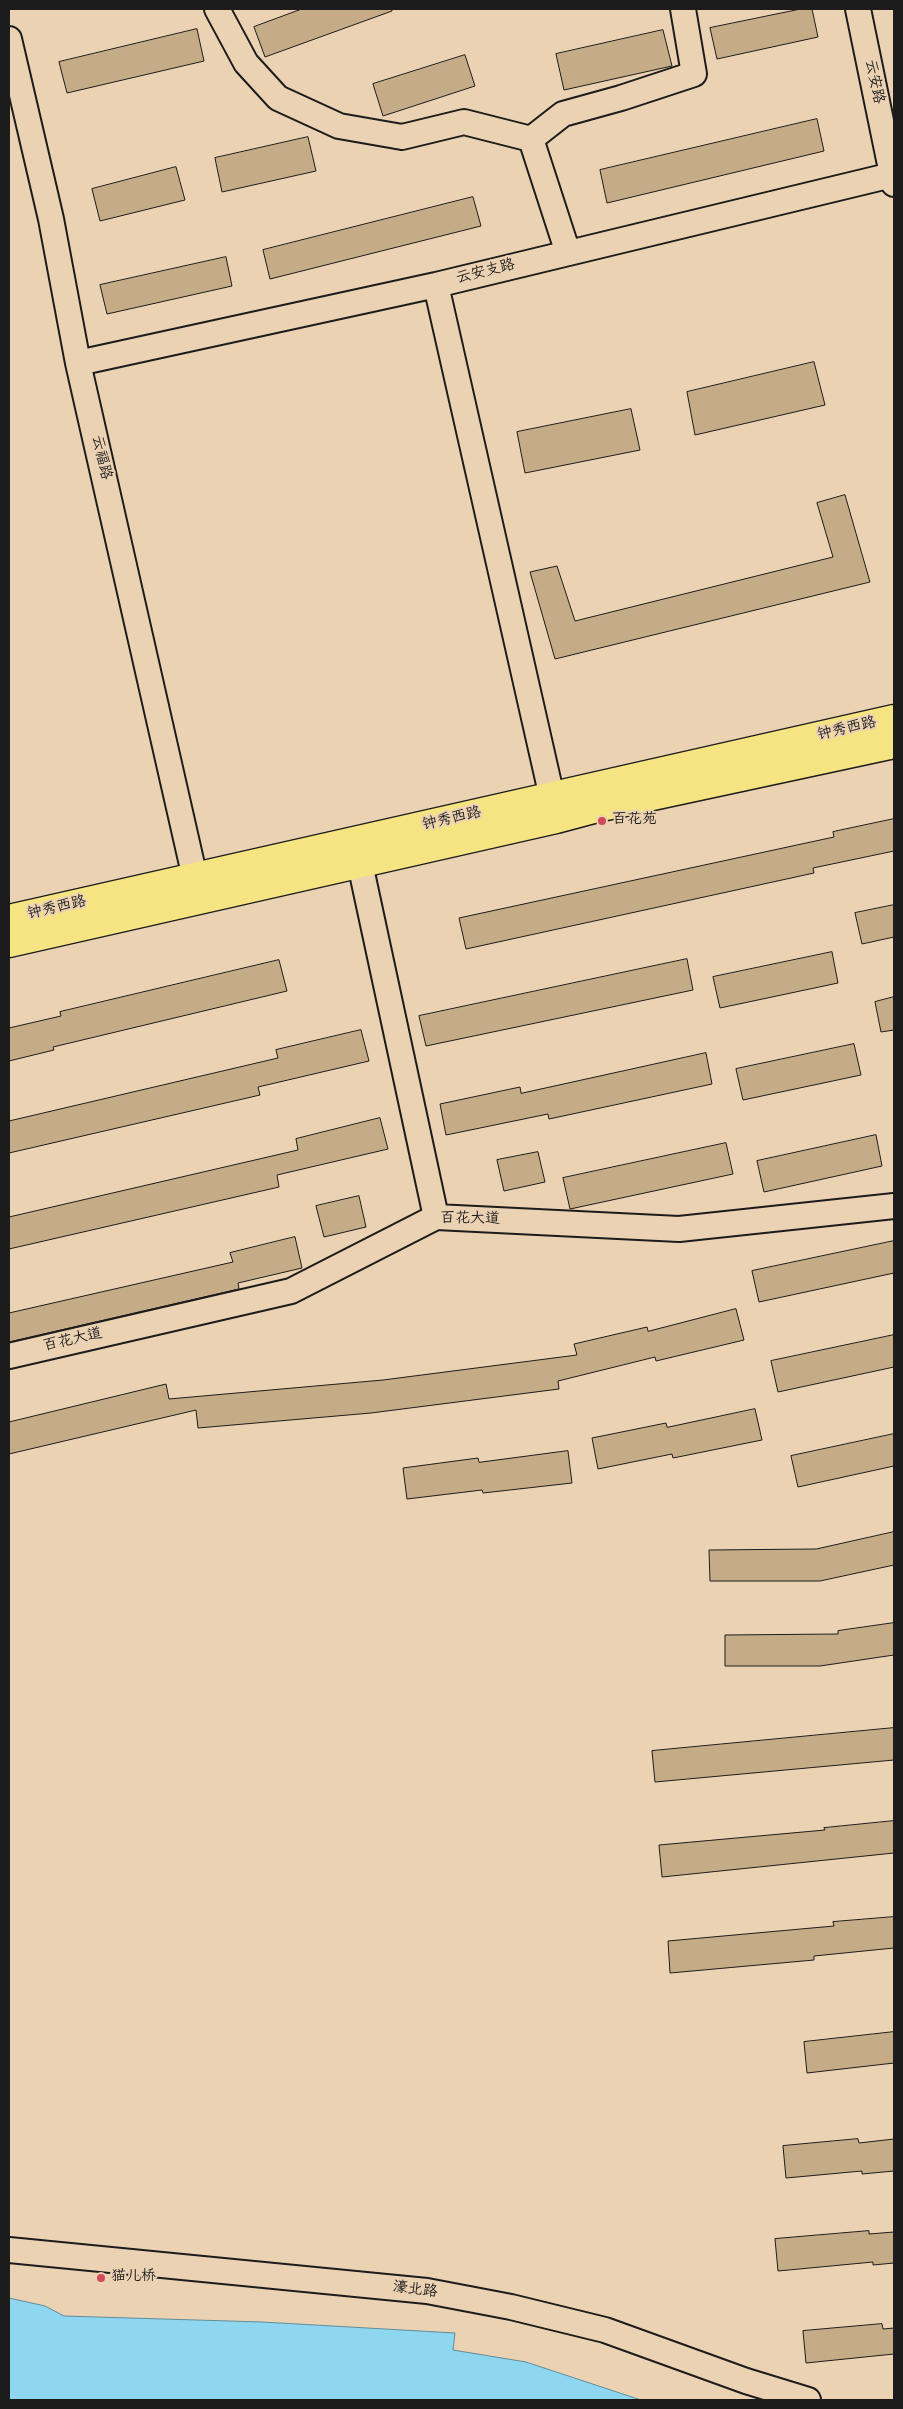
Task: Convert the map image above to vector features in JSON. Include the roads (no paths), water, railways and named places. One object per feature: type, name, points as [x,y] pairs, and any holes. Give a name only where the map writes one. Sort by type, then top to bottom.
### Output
[{"type":"main road","name":"钟秀西路","points":[[9,943],[357,852],[554,808],[894,719]]},
{"type":"main road","name":"钟秀西路","points":[[554,808],[601,807],[894,744]]},
{"type":"main road","name":"钟秀西路","points":[[9,919],[195,878],[357,852]]},
{"type":"street","points":[[217,9],[246,62],[278,98],[339,126],[402,137],[464,122],[531,139]]},
{"type":"street","points":[[531,139],[563,114],[621,98],[694,74],[683,9]]},
{"type":"street","name":"云安路","points":[[858,9],[893,180]]},
{"type":"street","name":"云福路","points":[[9,38],[51,220],[78,363],[195,878]]},
{"type":"street","points":[[531,139],[568,253]]},
{"type":"street","name":"云安支路","points":[[78,363],[436,285],[568,253],[893,180]]},
{"type":"street","points":[[436,285],[554,808]]},
{"type":"street","points":[[357,852],[436,1217]]},
{"type":"street","name":"百花大道","points":[[9,1356],[291,1291],[436,1217],[679,1229],[894,1206]]},
{"type":"street","name":"濠北路","points":[[9,2250],[427,2291],[502,2305],[605,2330],[746,2381],[808,2400]]},
{"type":"water","points":[[9,2298],[45,2306],[64,2316],[262,2322],[455,2333],[453,2350],[526,2362],[641,2400],[9,2400]]},
{"type":"place","name":"百花苑","points":[[602,821]]},
{"type":"place","name":"猫儿桥","points":[[101,2278]]}]
